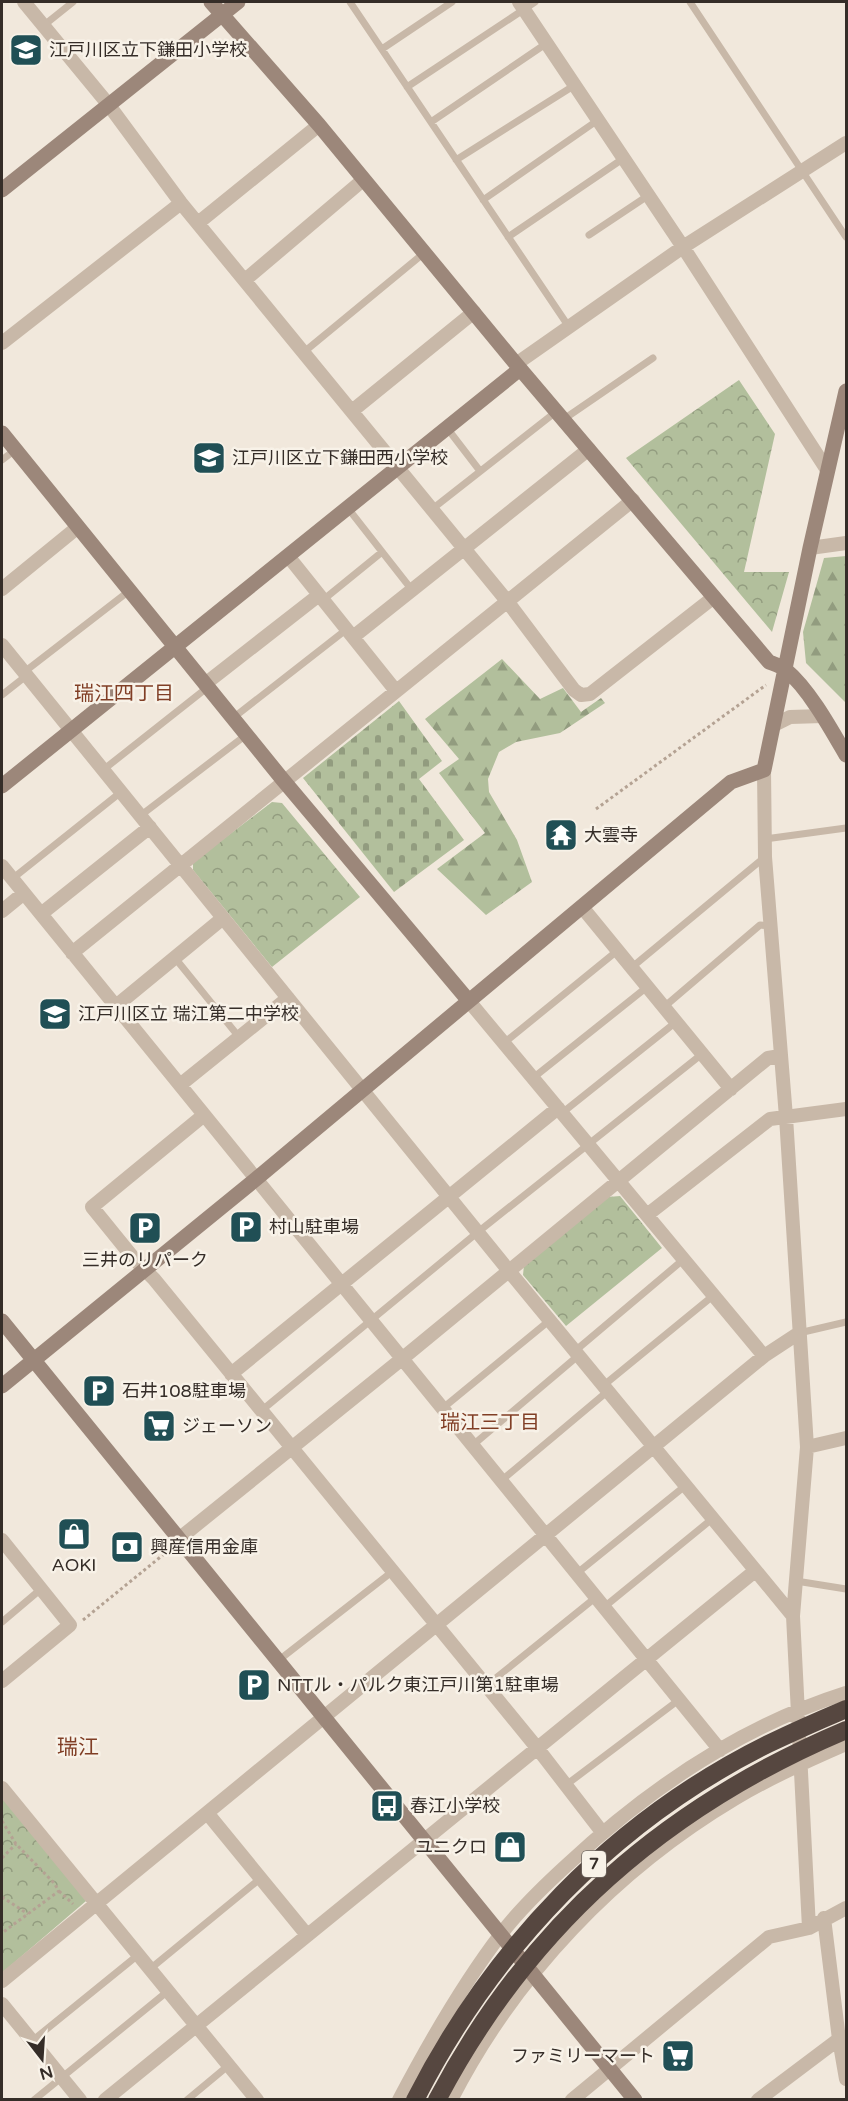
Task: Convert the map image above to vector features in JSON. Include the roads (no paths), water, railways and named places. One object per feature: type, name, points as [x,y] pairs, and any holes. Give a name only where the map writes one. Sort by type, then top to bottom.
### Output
[{"type":"highway","name":"7","points":[[415,2100],[434,2062],[461,2017],[492,1975],[531,1927],[594,1863],[643,1823],[719,1772],[767,1745],[846,1709]]},
{"type":"highway","name":"7","points":[[437,2100],[478,2028],[507,1987],[538,1948],[609,1876],[688,1814],[775,1763],[846,1730]]},
{"type":"street","points":[[24,2],[108,104],[181,203],[507,601],[573,690],[581,695],[590,694],[714,597]]},
{"type":"street","points":[[2,190],[108,104],[216,7],[238,2]]},
{"type":"street","points":[[526,4],[547,43],[649,195],[827,470]]},
{"type":"street","points":[[216,7],[319,125],[518,366],[769,662],[785,669],[823,716],[846,755]]},
{"type":"street","points":[[198,223],[319,125]]},
{"type":"street","points":[[2,786],[569,327],[683,247],[846,142]]},
{"type":"street","points":[[245,280],[363,180]]},
{"type":"street","points":[[2,343],[181,203]]},
{"type":"street","points":[[352,411],[474,312]]},
{"type":"street","points":[[809,1928],[792,1616],[807,1447],[786,1117],[765,856],[764,770],[827,470],[846,394]]},
{"type":"street","points":[[2,434],[246,735],[764,1356]]},
{"type":"street","points":[[350,633],[412,590],[590,449]]},
{"type":"street","points":[[72,952],[633,500]]},
{"type":"street","points":[[2,589],[78,527]]},
{"type":"street","points":[[810,548],[846,543]]},
{"type":"street","points":[[288,556],[396,691]]},
{"type":"street","points":[[206,686],[321,597]]},
{"type":"street","points":[[2,645],[792,1616]]},
{"type":"street","points":[[774,725],[790,717],[823,716]]},
{"type":"street","points":[[2,1386],[256,1179],[731,782],[764,770]]},
{"type":"street","points":[[41,915],[150,827]]},
{"type":"street","points":[[2,866],[720,1750]]},
{"type":"street","points":[[2,911],[24,893]]},
{"type":"street","points":[[582,907],[731,1089]]},
{"type":"street","points":[[116,1006],[223,918]]},
{"type":"street","points":[[180,1085],[288,998]]},
{"type":"street","points":[[180,1538],[768,1058],[780,1056]]},
{"type":"street","points":[[647,1215],[770,1119],[846,1109]]},
{"type":"street","points":[[231,1374],[560,1110]]},
{"type":"street","points":[[204,1114],[92,1207],[538,1749],[603,1832]]},
{"type":"street","points":[[2,1321],[635,2100]]},
{"type":"street","points":[[2,1981],[764,1356],[799,1333]]},
{"type":"street","points":[[807,1447],[846,1438]]},
{"type":"street","points":[[2,1541],[70,1625],[2,1681]]},
{"type":"street","points":[[105,2100],[755,1571]]},
{"type":"street","points":[[399,2100],[429,2045],[501,1934],[554,1877],[603,1832],[660,1788],[720,1750],[797,1711],[846,1693]]},
{"type":"street","points":[[451,2100],[466,2070],[498,2020],[533,1973],[574,1927],[622,1881],[676,1837],[736,1798],[801,1764],[846,1744]]},
{"type":"street","points":[[2,1788],[257,2100]]},
{"type":"street","points":[[208,1814],[307,1935]]},
{"type":"street","points":[[572,2100],[769,1937],[809,1928],[846,1908]]},
{"type":"street","points":[[824,1918],[846,2079]]},
{"type":"street","points":[[2,2004],[80,2100]]},
{"type":"street","points":[[758,2100],[839,2038]]},
{"type":"lane","points":[[43,26],[73,2]]},
{"type":"lane","points":[[350,2],[569,327]]},
{"type":"lane","points":[[382,49],[452,2]]},
{"type":"lane","points":[[690,2],[846,237]]},
{"type":"lane","points":[[407,87],[526,4]]},
{"type":"lane","points":[[431,122],[547,43]]},
{"type":"lane","points":[[456,160],[575,85]]},
{"type":"lane","points":[[483,200],[598,120]]},
{"type":"lane","points":[[508,237],[624,158]]},
{"type":"lane","points":[[589,235],[649,195]]},
{"type":"lane","points":[[304,352],[424,253]]},
{"type":"lane","points":[[432,510],[480,471],[560,415],[653,358]]},
{"type":"lane","points":[[447,427],[480,471]]},
{"type":"lane","points":[[2,460],[15,450]]},
{"type":"lane","points":[[347,507],[412,590]]},
{"type":"lane","points":[[321,597],[382,552]]},
{"type":"lane","points":[[2,695],[129,591]]},
{"type":"lane","points":[[233,718],[350,633]]},
{"type":"lane","points":[[103,770],[206,686]]},
{"type":"lane","points":[[140,816],[246,735]]},
{"type":"lane","points":[[12,879],[121,792]]},
{"type":"lane","points":[[765,839],[846,828]]},
{"type":"lane","points":[[631,968],[765,856]]},
{"type":"lane","points":[[664,1007],[760,926],[771,926]]},
{"type":"lane","points":[[504,1043],[617,951]]},
{"type":"lane","points":[[175,958],[239,1037]]},
{"type":"lane","points":[[533,1078],[647,987]]},
{"type":"lane","points":[[560,1110],[676,1022]]},
{"type":"lane","points":[[261,1411],[478,1232],[702,1054]]},
{"type":"lane","points":[[473,1445],[684,1259]]},
{"type":"lane","points":[[502,1480],[714,1295]]},
{"type":"lane","points":[[443,1408],[549,1320]]},
{"type":"lane","points":[[799,1333],[846,1322]]},
{"type":"lane","points":[[576,1574],[685,1485]]},
{"type":"lane","points":[[486,1686],[712,1519]]},
{"type":"lane","points":[[279,1660],[393,1572]]},
{"type":"lane","points":[[795,1581],[846,1589]]},
{"type":"lane","points":[[2,1622],[40,1589]]},
{"type":"lane","points":[[566,1785],[680,1699]]},
{"type":"lane","points":[[150,1969],[261,1878]]},
{"type":"lane","points":[[32,2041],[138,1954]]},
{"type":"lane","points":[[34,2100],[168,1991]]},
{"type":"lane","points":[[187,2100],[229,2065]]},
{"type":"place","name":"江戸川区立下鎌田小学校","points":[[26,50]]},
{"type":"place","name":"江戸川区立下鎌田西小学校","points":[[209,458]]},
{"type":"place","name":"大雲寺","points":[[561,835]]},
{"type":"place","name":"江戸川区立 瑞江第二中学校","points":[[55,1014]]},
{"type":"place","name":"村山駐車場","points":[[246,1227]]},
{"type":"place","name":"三井のリパーク","points":[[145,1228]]},
{"type":"place","name":"石井108駐車場","points":[[99,1391]]},
{"type":"place","name":"ジェーソン","points":[[159,1426]]},
{"type":"place","name":"AOKI","points":[[74,1534]]},
{"type":"place","name":"興産信用金庫","points":[[127,1547]]},
{"type":"place","name":"NTTル・パルク東江戸川第1駐車場","points":[[254,1685]]},
{"type":"place","name":"春江小学校","points":[[387,1806]]},
{"type":"place","name":"ユニクロ","points":[[510,1847]]},
{"type":"place","name":"ファミリーマート","points":[[678,2056]]},
{"type":"district","name":"瑞江四丁目","points":[[124,694]]},
{"type":"district","name":"瑞江三丁目","points":[[490,1423]]},
{"type":"district","name":"瑞江","points":[[78,1747]]}]
